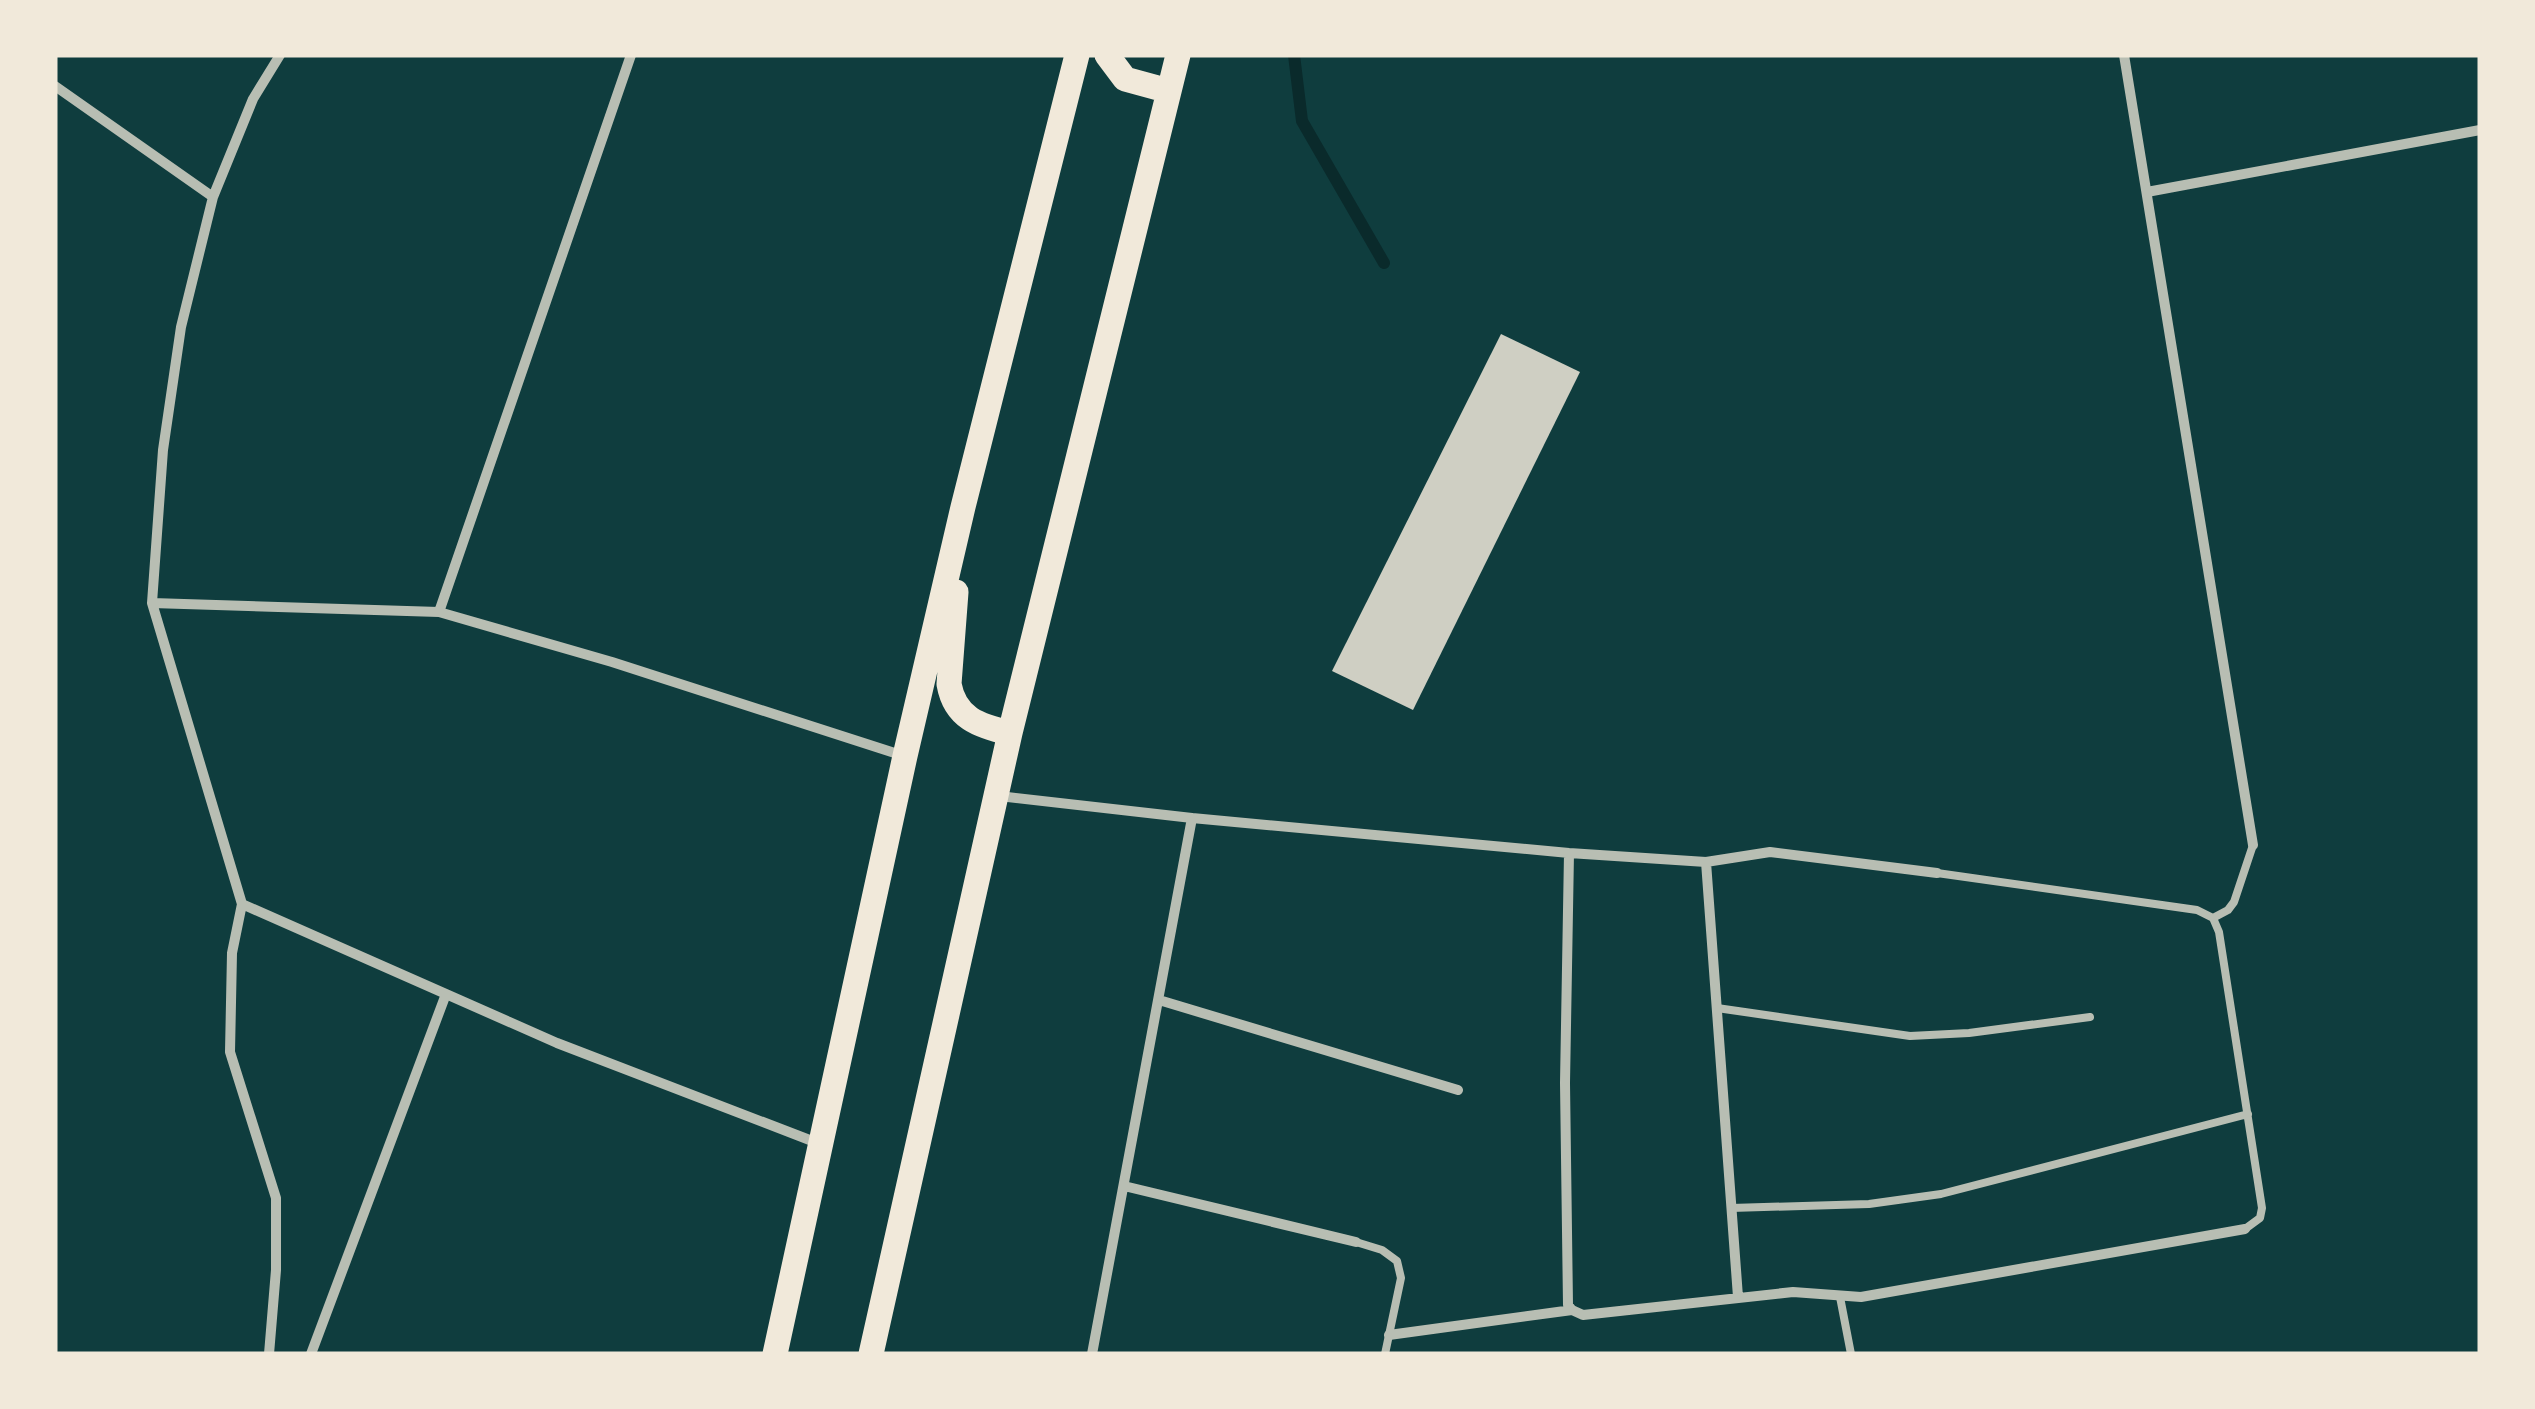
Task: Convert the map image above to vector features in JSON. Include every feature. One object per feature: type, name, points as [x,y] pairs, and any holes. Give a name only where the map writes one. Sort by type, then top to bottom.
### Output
[{"type":"main road","points":[[776,1354],[905,756],[963,507],[1077,55]]},
{"type":"main road","points":[[1107,55],[1125,79],[1169,92]]},
{"type":"main road","points":[[871,1354],[1010,733],[1178,55]]},
{"type":"main road","points":[[963,507],[949,684],[952,699],[978,726],[1010,733]]},
{"type":"street","points":[[269,1354],[276,1270],[276,1198],[230,1052],[232,953],[242,904],[152,603],[164,450],[181,327],[213,196],[252,98],[280,55]]},
{"type":"street","points":[[439,612],[632,55]]},
{"type":"street","points":[[2124,55],[2253,846]]},
{"type":"street","points":[[55,86],[213,196]]},
{"type":"street","points":[[2147,192],[2480,130]]},
{"type":"street","points":[[152,603],[439,612],[612,662],[905,756]]},
{"type":"street","points":[[996,795],[1192,818],[1569,852],[1706,862],[1770,852],[1937,873]]},
{"type":"street","points":[[1092,1354],[1192,818]]},
{"type":"street","points":[[1569,852],[1565,1238],[1568,1305],[1572,1310],[1583,1315],[1793,1292],[1860,1297],[2245,1229]]},
{"type":"street","points":[[1706,862],[1738,1297]]},
{"type":"street","points":[[242,904],[557,1043],[823,1145]]},
{"type":"street","points":[[311,1354],[446,994]]},
{"type":"street","points":[[1158,1000],[1458,1090]]},
{"type":"street","points":[[1124,1186],[1356,1242]]},
{"type":"street","points":[[1389,1336],[1572,1310]]},
{"type":"lane","points":[[2213,918],[2234,902],[2253,846]]},
{"type":"lane","points":[[1937,873],[2198,910],[2213,918],[2262,1208],[2260,1218],[2245,1229]]},
{"type":"lane","points":[[1716,1008],[1910,1036],[1970,1034],[2090,1017]]},
{"type":"lane","points":[[1732,1208],[1869,1204],[1941,1194],[2248,1114]]},
{"type":"lane","points":[[1356,1242],[1382,1250],[1397,1261],[1400,1278],[1385,1354]]},
{"type":"lane","points":[[1840,1296],[1851,1354]]},
{"type":"building","points":[[1501,334],[1580,372],[1413,710],[1332,671]]},
{"type":"waterway","points":[[1294,55],[1302,121],[1384,263]]}]
